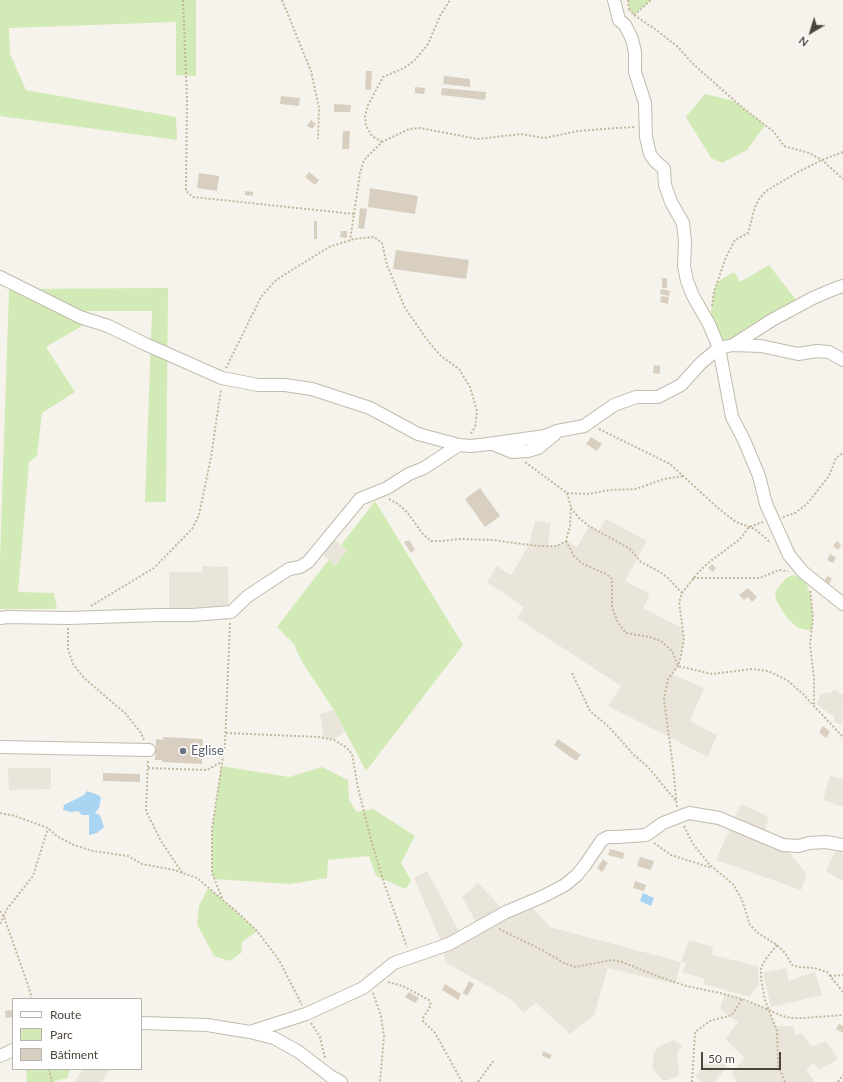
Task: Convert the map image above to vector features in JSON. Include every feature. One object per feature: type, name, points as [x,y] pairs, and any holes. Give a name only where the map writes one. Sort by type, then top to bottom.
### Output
[{"type":"street","points":[[614,0],[619,20],[625,25],[632,39],[635,72],[645,103],[646,137],[650,154],[664,170],[666,185],[671,202],[683,223],[685,241],[684,266],[687,281],[693,296],[709,324],[719,348],[732,417],[744,440],[759,476],[766,504],[789,555],[802,572],[838,597],[843,604]]},
{"type":"street","points":[[0,277],[80,318],[108,326],[222,378],[258,385],[285,385],[312,389],[370,408],[418,434],[459,445],[471,446],[493,444],[546,436],[557,431],[584,426],[614,405],[636,397],[658,397],[681,385],[701,363],[719,348],[733,345],[761,346],[798,354],[817,351],[829,352],[843,360]]},
{"type":"street","points":[[733,345],[772,320],[813,298],[843,286]]},
{"type":"street","points":[[493,444],[512,452],[528,451],[538,448],[548,441],[557,431]]},
{"type":"street","points":[[0,618],[192,615],[231,612],[248,596],[289,569],[300,567],[308,562],[360,499],[387,488],[409,474],[424,468],[459,445]]},
{"type":"street","points":[[0,747],[149,750]]},
{"type":"street","points":[[250,1032],[306,1014],[363,988],[394,963],[449,944],[506,912],[544,896],[565,885],[577,875],[602,840],[608,837],[646,835],[663,823],[689,813],[719,818],[783,845],[799,846],[809,843],[826,842],[843,845]]},
{"type":"street","points":[[142,1023],[207,1025],[250,1032],[274,1038],[299,1052],[336,1079]]},
{"type":"street","points":[[0,1056],[12,1050]]},
{"type":"path","points":[[183,0],[187,100],[186,191],[193,197],[354,214]]},
{"type":"path","points":[[282,0],[311,71],[319,108],[318,139]]},
{"type":"path","points":[[382,142],[372,136],[366,126],[365,116],[368,105],[383,77],[404,68],[414,61],[428,44],[440,16],[450,0]]},
{"type":"path","points":[[630,18],[651,0]]},
{"type":"path","points":[[629,8],[634,15],[678,47],[693,64],[744,109],[774,132],[784,146],[809,153],[822,160],[843,178]]},
{"type":"path","points":[[350,240],[360,173],[364,160],[382,142],[409,129],[420,128],[478,139],[521,134],[544,138],[578,131],[646,127]]},
{"type":"path","points":[[709,324],[714,292],[726,257],[735,240],[748,233],[755,207],[759,199],[766,191],[798,172],[822,160],[843,152]]},
{"type":"path","points":[[584,426],[601,430],[670,464],[718,508],[736,522],[755,529],[769,542],[789,555]]},
{"type":"path","points":[[512,452],[567,493],[588,494],[609,490],[636,490],[664,479],[684,476]]},
{"type":"path","points":[[843,453],[836,458],[829,476],[807,504],[795,513],[749,527],[740,539],[708,563],[693,578],[682,593],[679,602],[684,639],[682,656],[678,666],[668,679],[664,699],[676,802],[679,817],[693,844],[714,868],[734,885],[742,900],[750,925],[758,933],[777,945],[785,953],[792,965],[799,968],[814,968],[827,972],[843,992]]},
{"type":"path","points":[[376,492],[398,504],[407,512],[422,534],[431,541],[459,539],[492,540],[538,546],[557,546],[566,541]]},
{"type":"path","points":[[567,493],[571,507],[570,526],[566,541],[574,556],[583,564],[606,574],[612,579],[612,607],[618,623],[626,633],[650,637],[661,641],[672,652],[678,666]]},
{"type":"path","points":[[571,507],[579,518],[589,526],[630,549],[641,562],[668,578],[682,593]]},
{"type":"path","points":[[693,578],[760,578],[779,570],[802,572],[811,597],[813,618],[810,644],[814,679],[814,704]]},
{"type":"path","points":[[222,899],[212,873],[212,829],[226,733],[231,612]]},
{"type":"path","points":[[678,666],[712,674],[752,669],[768,671],[788,680],[814,704],[819,712],[843,737]]},
{"type":"path","points":[[572,673],[590,711],[609,727],[634,755],[648,767],[676,802]]},
{"type":"path","points":[[226,733],[320,737],[334,740],[346,747],[352,754],[370,836],[410,957]]},
{"type":"path","points":[[148,768],[207,770],[222,762]]},
{"type":"path","points":[[0,813],[15,816],[48,828],[58,837],[74,845],[93,851],[128,856],[142,864],[174,870],[197,878],[258,931],[278,960],[320,1038],[336,1079]]},
{"type":"path","points":[[0,924],[7,909],[32,876],[48,828]]},
{"type":"path","points":[[646,835],[658,847],[671,855],[714,868]]},
{"type":"path","points":[[0,911],[4,917],[32,998]]},
{"type":"path","points":[[487,923],[523,939],[564,963],[575,967],[612,960],[622,962],[686,986],[742,999],[782,1016],[792,1018],[843,1015]]},
{"type":"path","points":[[777,945],[765,960],[761,978],[765,1000],[777,1031],[778,1065],[785,1082]]},
{"type":"path","points":[[830,976],[843,975]]},
{"type":"path","points":[[380,1082],[384,1036],[381,1016],[372,981],[404,986],[429,1000],[431,1005],[423,1018],[423,1021],[435,1033],[462,1082]]},
{"type":"path","points":[[692,1082],[695,1032],[710,1021],[732,1015],[742,999]]},
{"type":"path","points":[[478,1082],[494,1060]]},
{"type":"path","points":[[49,1070],[52,1082]]},
{"type":"path","points":[[838,1082],[843,1075]]},
{"type":"shaded area","points":[[606,519],[647,541],[625,581],[650,594],[643,608],[682,628],[684,639],[681,656],[678,666],[672,674],[704,688],[690,721],[717,735],[708,757],[608,706],[621,686],[517,618],[524,607],[487,582],[497,566],[511,575],[529,545],[535,521],[551,523],[548,546],[557,546],[566,541],[577,547],[589,526],[599,531]]},
{"type":"shaded area","points":[[333,538],[347,551],[335,566],[322,553]]},
{"type":"shaded area","points":[[202,566],[228,567],[229,607],[213,610],[209,607],[202,606],[197,610],[169,610],[169,572],[202,572]]},
{"type":"shaded area","points":[[834,689],[843,695],[842,725],[834,721],[834,715],[820,707],[817,703],[821,694],[832,692]]},
{"type":"shaded area","points":[[334,710],[345,731],[334,740],[324,738],[320,714]]},
{"type":"shaded area","points":[[8,768],[51,768],[51,789],[9,790]]},
{"type":"shaded area","points":[[830,776],[843,779],[843,807],[823,800]]},
{"type":"shaded area","points":[[741,804],[769,817],[763,836],[783,845],[807,874],[801,890],[716,860]]},
{"type":"shaded area","points":[[836,849],[843,852],[843,881],[826,871]]},
{"type":"shaded area","points":[[427,871],[462,937],[479,927],[462,897],[478,883],[503,909],[528,903],[550,927],[681,962],[675,984],[608,968],[594,1015],[570,1034],[536,1003],[523,1013],[512,1000],[445,962],[443,946],[414,878]]},
{"type":"shaded area","points":[[689,940],[713,947],[712,955],[758,966],[759,984],[750,997],[703,984],[705,979],[682,972],[686,964],[681,962]]},
{"type":"shaded area","points":[[786,968],[789,981],[815,972],[822,995],[771,1007],[763,973]]},
{"type":"shaded area","points":[[725,994],[768,1009],[775,1026],[793,1026],[796,1036],[802,1033],[811,1047],[826,1041],[838,1059],[819,1070],[814,1063],[806,1069],[815,1082],[737,1082],[732,1073],[745,1058],[725,1039],[738,1022],[720,1009]]},
{"type":"shaded area","points":[[674,1040],[682,1046],[677,1053],[679,1075],[668,1080],[662,1080],[652,1068],[654,1053],[659,1046]]},
{"type":"shaded area","points":[[712,1054],[727,1067],[714,1082],[702,1082],[695,1076]]},
{"type":"shaded area","points":[[82,1070],[108,1070],[102,1082],[74,1082]]},
{"type":"green space","points":[[0,0],[196,0],[196,76],[176,75],[176,22],[9,28],[10,54],[26,90],[176,117],[177,140],[0,116]]},
{"type":"green space","points":[[628,0],[651,0],[634,15],[629,9]]},
{"type":"green space","points":[[705,94],[734,101],[765,125],[747,150],[722,163],[711,158],[686,117]]},
{"type":"green space","points":[[769,265],[800,305],[719,348],[709,324],[717,282],[734,272],[740,282]]},
{"type":"green space","points":[[168,288],[166,502],[145,502],[152,311],[87,311],[82,326],[46,347],[75,392],[42,413],[37,456],[29,462],[18,592],[54,593],[57,609],[0,609],[0,559],[9,289]]},
{"type":"green space","points":[[375,501],[463,645],[366,771],[334,710],[302,662],[294,644],[277,627],[327,562],[330,560],[335,566],[347,551],[341,545]]},
{"type":"green space","points":[[793,575],[805,580],[811,597],[813,618],[812,631],[798,628],[787,618],[776,600],[775,593],[778,588],[786,578]]},
{"type":"green space","points":[[221,766],[289,777],[322,767],[348,780],[349,800],[357,812],[373,809],[415,836],[401,863],[411,880],[406,889],[376,876],[369,856],[328,860],[327,878],[290,884],[214,879],[212,873],[212,829]]},
{"type":"green space","points":[[208,888],[257,931],[242,942],[241,953],[230,961],[214,956],[197,924],[199,906]]},
{"type":"green space","points":[[26,1070],[70,1070],[67,1078],[52,1082],[27,1082]]},
{"type":"water","points":[[87,791],[98,795],[101,798],[99,808],[95,813],[100,815],[104,827],[97,833],[89,835],[89,815],[82,815],[78,811],[71,812],[63,810],[64,805],[84,795]]},
{"type":"water","points":[[643,893],[654,898],[651,906],[640,901]]},
{"type":"building","points":[[366,71],[372,71],[371,90],[365,89]]},
{"type":"building","points":[[444,76],[470,79],[470,87],[443,84]]},
{"type":"building","points":[[415,87],[425,88],[424,94],[415,93]]},
{"type":"building","points":[[442,88],[486,92],[485,100],[441,95]]},
{"type":"building","points":[[281,96],[300,98],[299,106],[280,104]]},
{"type":"building","points":[[334,104],[351,105],[350,112],[334,112]]},
{"type":"building","points":[[311,120],[316,124],[312,129],[307,126]]},
{"type":"building","points":[[343,131],[350,131],[349,149],[342,149]]},
{"type":"building","points":[[309,172],[319,180],[315,185],[305,177]]},
{"type":"building","points":[[199,173],[219,176],[217,191],[197,188]]},
{"type":"building","points":[[370,188],[418,196],[415,214],[368,207]]},
{"type":"building","points":[[245,191],[253,192],[253,196],[245,195]]},
{"type":"building","points":[[360,208],[367,209],[364,229],[358,228]]},
{"type":"building","points":[[314,221],[317,221],[317,239],[314,239]]},
{"type":"building","points":[[341,231],[347,231],[347,238],[340,237]]},
{"type":"building","points":[[396,250],[469,260],[466,279],[393,269]]},
{"type":"building","points":[[662,278],[667,278],[667,288],[662,288]]},
{"type":"building","points":[[661,289],[670,291],[669,296],[660,294]]},
{"type":"building","points":[[661,296],[669,297],[668,304],[660,302]]},
{"type":"building","points":[[654,365],[660,366],[660,374],[653,373]]},
{"type":"building","points":[[591,437],[602,444],[597,451],[586,444]]},
{"type":"building","points":[[480,488],[500,516],[485,527],[465,499]]},
{"type":"building","points":[[409,540],[415,550],[411,553],[404,542]]},
{"type":"building","points":[[837,541],[841,545],[838,550],[833,546]]},
{"type":"building","points":[[830,554],[836,558],[833,563],[827,560]]},
{"type":"building","points":[[712,564],[716,568],[713,572],[708,568]]},
{"type":"building","points":[[827,576],[832,578],[829,585],[824,582]]},
{"type":"building","points":[[748,588],[757,597],[752,602],[748,597],[744,600],[739,595]]},
{"type":"building","points":[[823,726],[830,732],[826,738],[819,732]]},
{"type":"building","points":[[163,737],[203,739],[202,764],[162,762],[162,760],[155,760],[156,739],[163,740]]},
{"type":"building","points":[[558,739],[581,755],[576,761],[554,745]]},
{"type":"building","points":[[103,773],[140,774],[140,782],[103,781]]},
{"type":"building","points":[[610,849],[624,853],[623,859],[608,855]]},
{"type":"building","points":[[640,857],[654,861],[651,870],[637,866]]},
{"type":"building","points":[[603,859],[608,863],[602,872],[597,868]]},
{"type":"building","points":[[635,881],[646,885],[644,891],[633,888]]},
{"type":"building","points":[[469,981],[474,984],[467,996],[463,993]]},
{"type":"building","points":[[445,984],[461,994],[458,1000],[442,990]]},
{"type":"building","points":[[409,992],[419,998],[415,1003],[405,997]]},
{"type":"building","points":[[12,1010],[12,1017],[6,1018],[5,1011]]},
{"type":"building","points":[[839,1024],[843,1026],[843,1033],[836,1029]]},
{"type":"building","points":[[543,1051],[552,1055],[550,1059],[542,1056]]},
{"type":"place","name":"Eglise","points":[[183,751]]}]
